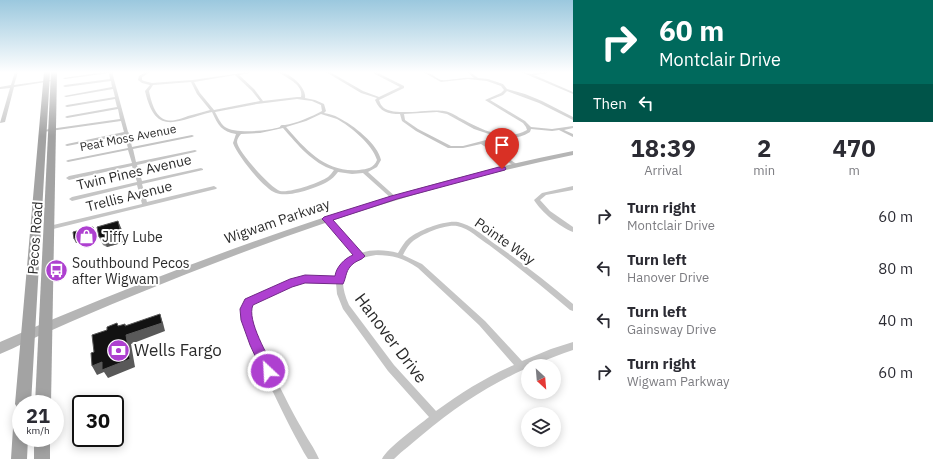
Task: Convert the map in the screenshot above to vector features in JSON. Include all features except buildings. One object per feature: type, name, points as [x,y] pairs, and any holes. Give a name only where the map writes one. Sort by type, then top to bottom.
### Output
[{"type":"main road","name":"Pecos Road","points":[[43,395],[50,212],[47,93]]},
{"type":"main road","name":"Pecos Road","points":[[24,395],[37,215],[52,93]]},
{"type":"main road","name":"Wigwam Parkway","points":[[0,348],[157,281],[327,219],[394,198],[516,165],[572,154]]},
{"type":"main road","points":[[37,215],[50,212]]},
{"type":"main road","points":[[19,459],[20,447]]},
{"type":"main road","points":[[42,447],[42,459]]},
{"type":"street","points":[[1,122],[10,93]]},
{"type":"street","points":[[66,96],[82,93]]},
{"type":"street","points":[[116,93],[146,204]]},
{"type":"street","points":[[148,93],[149,100],[159,118],[166,121],[212,111],[262,102],[303,98],[314,100],[323,105],[324,111],[312,118],[283,126],[250,133],[239,133],[224,128],[212,111],[201,99],[198,93]]},
{"type":"street","points":[[256,93],[262,102]]},
{"type":"street","points":[[303,98],[305,93]]},
{"type":"street","points":[[366,93],[379,98],[389,93]]},
{"type":"street","points":[[503,93],[487,100],[520,119],[528,126],[528,128]]},
{"type":"street","points":[[518,93],[538,100],[573,119]]},
{"type":"street","points":[[67,106],[117,98]]},
{"type":"street","points":[[379,98],[377,100],[377,104],[381,107],[402,113],[434,111],[446,112],[480,130],[495,134],[521,136],[529,131],[528,128]]},
{"type":"street","points":[[67,117],[120,108]]},
{"type":"street","points":[[283,126],[310,154],[324,165],[337,170],[354,172],[364,171],[369,170],[378,162],[379,158],[377,153],[355,131],[340,119],[321,113]]},
{"type":"street","points":[[402,113],[403,120],[417,130],[450,148],[482,143],[488,141],[495,134]]},
{"type":"street","points":[[48,130],[123,120]]},
{"type":"street","points":[[528,128],[546,130],[573,127]]},
{"type":"street","points":[[560,129],[573,136]]},
{"type":"street","points":[[67,144],[127,133]]},
{"type":"street","points":[[239,133],[235,140],[235,144],[257,173],[278,192],[294,191],[323,182],[328,180],[337,170]]},
{"type":"street","name":"Peat Moss Avenue","points":[[68,161],[192,136]]},
{"type":"street","points":[[482,143],[516,165]]},
{"type":"street","points":[[69,178],[195,151]]},
{"type":"street","name":"Twin Pines Avenue","points":[[72,199],[202,169]]},
{"type":"street","points":[[364,171],[394,198]]},
{"type":"street","name":"Trellis Avenue","points":[[49,228],[214,188]]},
{"type":"street","points":[[573,188],[544,194],[537,200],[546,211],[573,230]]},
{"type":"street","points":[[327,219],[360,256]]},
{"type":"street","name":"Pointe Way","points":[[399,256],[407,243],[414,237],[424,232],[452,224],[459,224],[471,230],[520,265],[573,308]]},
{"type":"street","points":[[314,459],[293,423],[256,345],[247,320],[246,309],[249,302],[290,283],[315,279],[339,281],[340,273],[351,260],[370,253],[389,253],[410,259],[456,297],[520,365]]},
{"type":"street","name":"Hanover Drive","points":[[339,281],[338,288],[346,307],[391,368],[435,417]]},
{"type":"street","points":[[387,459],[435,417],[477,387],[540,356],[573,346]]},
{"type":"place","name":"Jiffy Lube","points":[[86,237]]},
{"type":"place","name":"Southbound Pecos after Wigwam","points":[[57,271]]},
{"type":"place","name":"Wells Fargo","points":[[118,350]]},
{"type":"route","points":[[268,371],[247,320],[246,309],[249,302],[290,283],[305,279],[339,281],[340,273],[351,260],[360,256],[327,219],[394,198],[502,169]]}]
